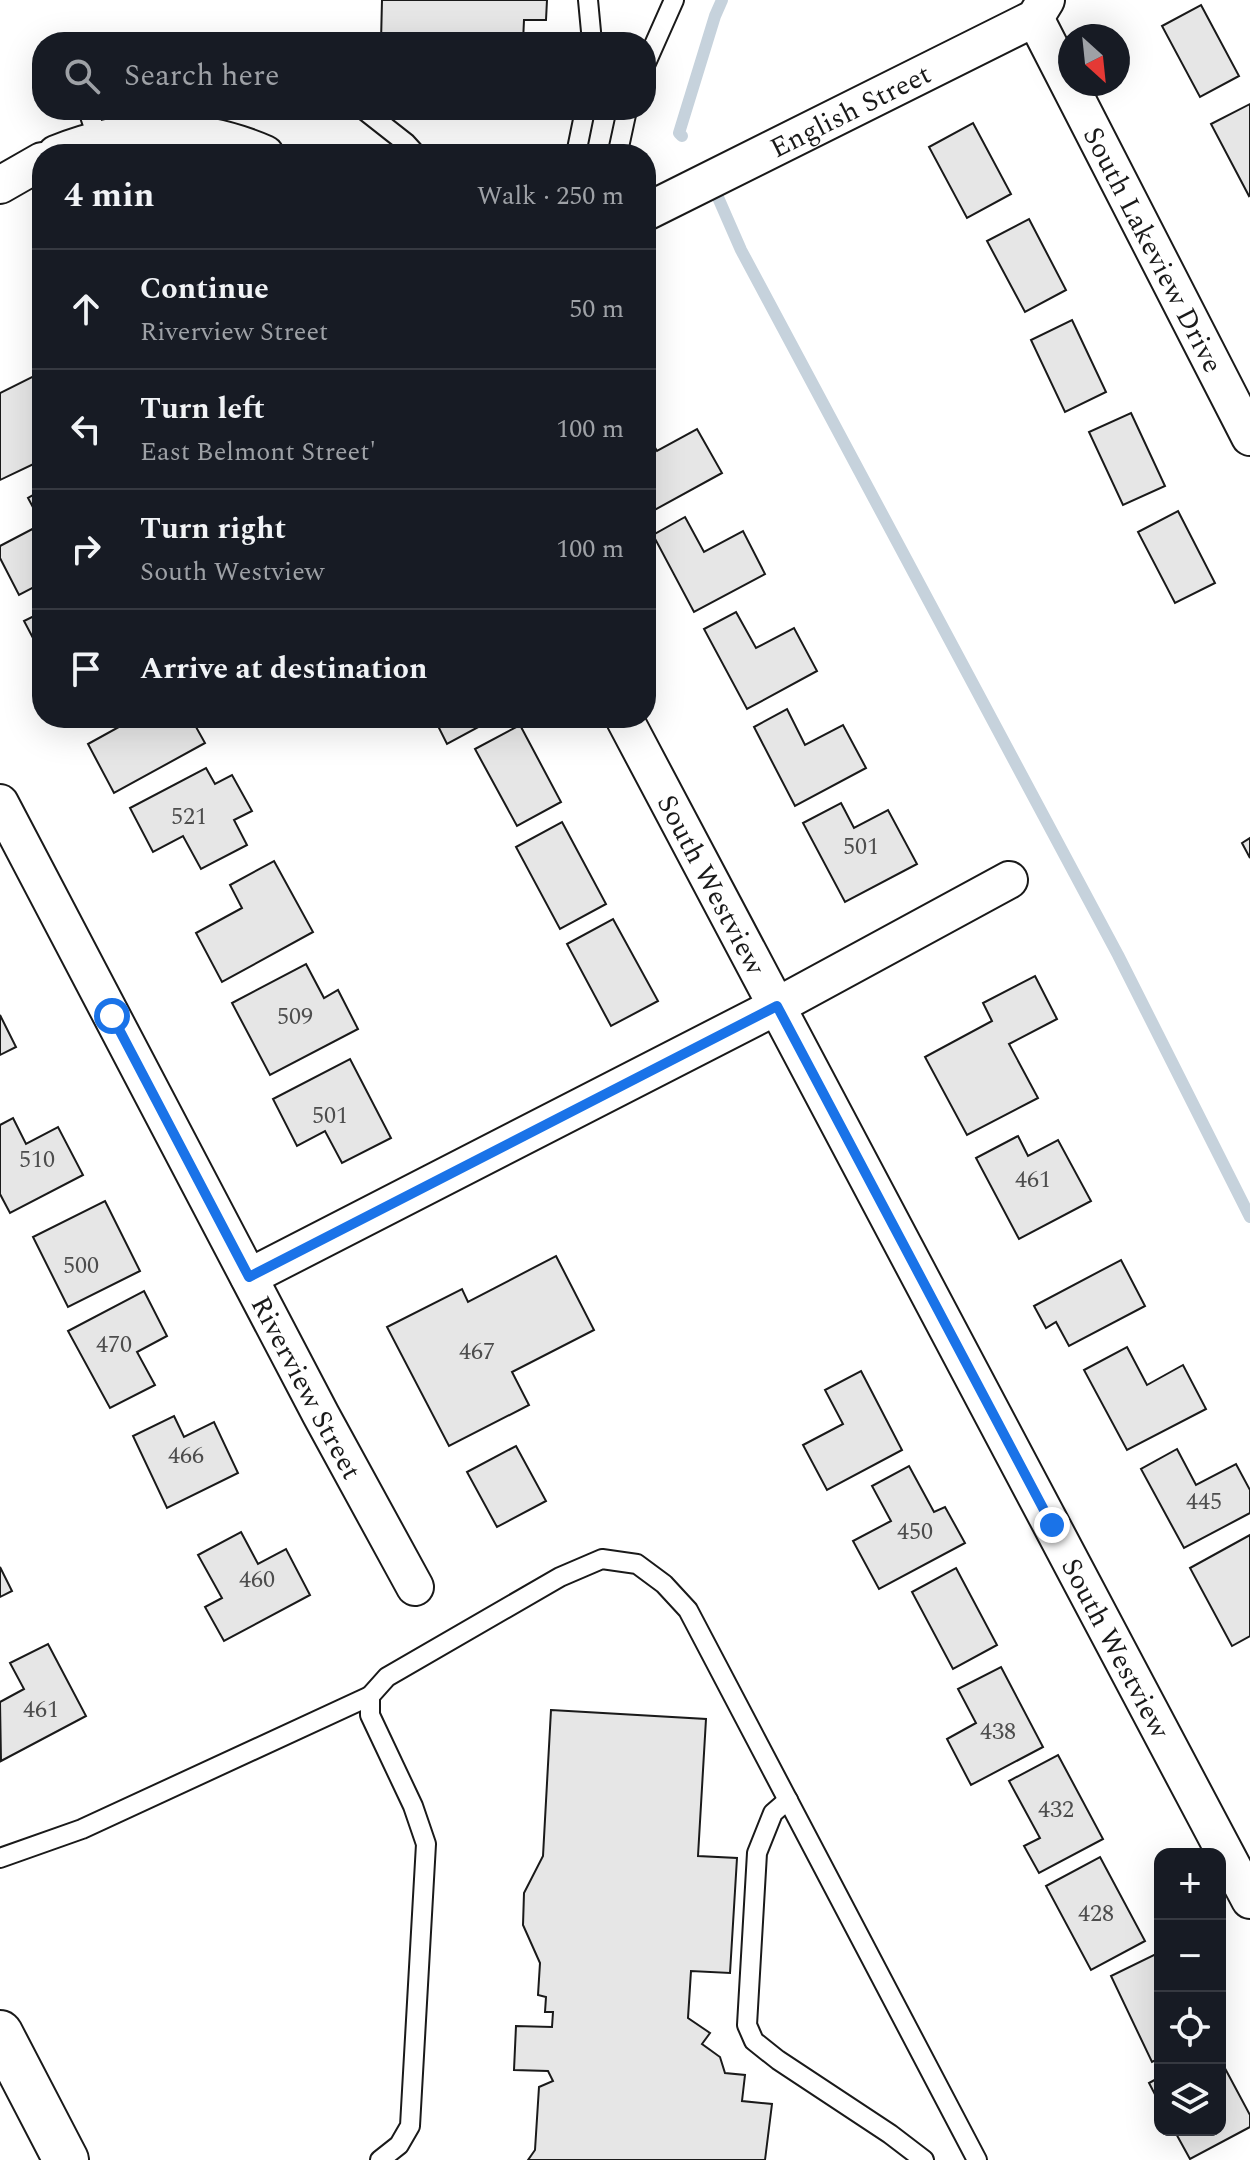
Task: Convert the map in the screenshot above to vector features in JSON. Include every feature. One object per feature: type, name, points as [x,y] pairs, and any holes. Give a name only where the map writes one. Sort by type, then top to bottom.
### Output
[{"type":"street","name":"English Street","points":[[656,207],[1041,9]]},
{"type":"street","name":"South Lakeview Drive","points":[[1041,9],[1250,437]]},
{"type":"street","points":[[69,144],[93,125],[137,132],[186,132],[237,144]]},
{"type":"street","points":[[0,185],[32,167]]},
{"type":"street","name":"South Westview","points":[[629,728],[1250,1900]]},
{"type":"street","name":"Riverview Street","points":[[0,803],[415,1587]]},
{"type":"street","points":[[249,1277],[777,1006],[1009,880]]},
{"type":"street","points":[[0,2033],[13,2090],[66,2160]]},
{"type":"lane","points":[[588,0],[591,32]]},
{"type":"lane","points":[[656,41],[674,0]]},
{"type":"lane","points":[[377,120],[407,144]]},
{"type":"lane","points":[[578,144],[583,120]]},
{"type":"lane","points":[[620,144],[625,120]]},
{"type":"lane","points":[[0,1858],[82,1829],[370,1696],[387,1677],[560,1577],[602,1559],[637,1564],[664,1584],[688,1610],[977,2160]]},
{"type":"lane","points":[[370,1696],[370,1715],[413,1806],[426,1844],[410,2126],[399,2145],[380,2160]]},
{"type":"lane","points":[[788,1800],[773,1813],[757,1853],[747,2025],[754,2041],[778,2060],[924,2160]]},
{"type":"building","points":[[382,0],[547,0],[546,20],[524,20],[523,32],[381,32]]},
{"type":"building","points":[[1201,5],[1239,76],[1200,97],[1162,26]]},
{"type":"building","points":[[1250,104],[1250,195],[1249,196],[1211,124]]},
{"type":"building","points":[[973,123],[1011,194],[967,218],[929,147]]},
{"type":"building","points":[[1029,219],[1066,290],[1025,312],[987,241]]},
{"type":"building","points":[[1072,320],[1106,392],[1065,412],[1031,340]]},
{"type":"building","points":[[32,377],[32,465],[0,480],[0,393]]},
{"type":"building","points":[[1131,413],[1165,486],[1123,505],[1089,432]]},
{"type":"building","points":[[697,429],[722,473],[656,509],[657,451]]},
{"type":"building","points":[[1178,511],[1215,583],[1175,603],[1138,532]]},
{"type":"building","points":[[685,517],[704,552],[743,531],[765,574],[694,612],[656,541],[656,533]]},
{"type":"building","points":[[32,529],[32,588],[19,595],[0,558],[0,546]]},
{"type":"building","points":[[736,612],[756,648],[794,628],[817,671],[747,709],[704,629]]},
{"type":"building","points":[[32,617],[32,636],[24,621]]},
{"type":"building","points":[[787,709],[805,745],[843,725],[866,768],[795,806],[754,727]]},
{"type":"building","points":[[117,728],[197,728],[205,743],[114,793],[88,744]]},
{"type":"building","points":[[439,728],[477,728],[447,744]]},
{"type":"building","points":[[514,728],[522,728],[561,802],[517,826],[475,749]]},
{"type":"building","points":[[206,768],[215,784],[232,775],[252,811],[234,820],[247,845],[201,869],[183,836],[153,852],[130,808]]},
{"type":"building","points":[[841,803],[854,828],[888,810],[917,864],[845,902],[803,823]]},
{"type":"building","points":[[562,822],[606,904],[560,929],[516,847]]},
{"type":"building","points":[[1250,838],[1250,858],[1242,843]]},
{"type":"building","points":[[274,861],[313,932],[222,982],[196,933],[242,908],[230,885]]},
{"type":"building","points":[[613,919],[658,1001],[611,1026],[567,944]]},
{"type":"building","points":[[306,964],[324,998],[338,990],[358,1029],[270,1075],[232,1003]]},
{"type":"building","points":[[1035,976],[1057,1019],[1009,1044],[1038,1098],[967,1135],[925,1057],[992,1021],[983,1003]]},
{"type":"building","points":[[0,1015],[16,1047],[0,1055]]},
{"type":"building","points":[[350,1059],[391,1138],[342,1163],[325,1131],[297,1146],[273,1099]]},
{"type":"building","points":[[13,1118],[26,1144],[58,1127],[83,1175],[10,1213],[0,1194],[0,1125]]},
{"type":"building","points":[[1018,1136],[1028,1156],[1058,1140],[1091,1201],[1019,1239],[976,1158]]},
{"type":"building","points":[[105,1201],[140,1271],[68,1307],[33,1237]]},
{"type":"building","points":[[556,1256],[594,1330],[512,1372],[529,1405],[449,1446],[387,1327],[462,1289],[468,1302]]},
{"type":"building","points":[[1121,1260],[1145,1306],[1069,1346],[1056,1322],[1046,1328],[1034,1306]]},
{"type":"building","points":[[144,1291],[167,1336],[137,1352],[155,1385],[110,1408],[68,1331]]},
{"type":"building","points":[[1127,1347],[1147,1385],[1183,1365],[1206,1409],[1127,1450],[1084,1370]]},
{"type":"building","points":[[861,1371],[902,1450],[827,1490],[803,1445],[843,1424],[825,1390]]},
{"type":"building","points":[[174,1416],[184,1437],[214,1422],[238,1473],[167,1508],[133,1436]]},
{"type":"building","points":[[516,1446],[546,1501],[497,1527],[467,1472]]},
{"type":"building","points":[[1177,1449],[1196,1485],[1236,1464],[1250,1490],[1250,1513],[1184,1548],[1141,1469]]},
{"type":"building","points":[[909,1466],[934,1512],[945,1507],[965,1543],[879,1589],[853,1541],[891,1521],[872,1486]]},
{"type":"building","points":[[241,1532],[258,1564],[286,1549],[310,1595],[224,1641],[205,1607],[222,1598],[198,1555]]},
{"type":"building","points":[[1250,1535],[1250,1636],[1232,1646],[1190,1568]]},
{"type":"building","points":[[0,1567],[12,1591],[0,1597]]},
{"type":"building","points":[[956,1568],[997,1645],[953,1669],[912,1592]]},
{"type":"building","points":[[48,1644],[86,1716],[1,1761],[0,1702],[24,1689],[10,1663]]},
{"type":"building","points":[[1001,1667],[1043,1747],[971,1785],[947,1739],[976,1723],[958,1689]]},
{"type":"building","points":[[551,1710],[706,1719],[698,1856],[737,1858],[730,1973],[691,1971],[688,2018],[710,2033],[702,2044],[720,2057],[725,2073],[745,2075],[742,2101],[772,2104],[765,2160],[528,2160],[535,2150],[539,2087],[553,2081],[548,2071],[514,2070],[516,2026],[552,2027],[553,2012],[545,2012],[546,1997],[538,1995],[540,1963],[523,1925],[524,1893],[543,1856]]},
{"type":"building","points":[[1058,1755],[1103,1839],[1039,1873],[1024,1846],[1040,1838],[1009,1781]]},
{"type":"building","points":[[1100,1857],[1145,1941],[1091,1970],[1046,1886]]},
{"type":"building","points":[[1154,1955],[1152,2062],[1111,1976]]},
{"type":"building","points":[[1226,2070],[1250,2115],[1250,2127],[1190,2159],[1177,2136],[1226,2136]]},
{"type":"waterway","points":[[682,136],[679,133],[722,0]]},
{"type":"waterway","points":[[713,186],[741,250],[1118,955],[1250,1217]]},
{"type":"route","points":[[112,1016],[249,1277],[777,1006],[1052,1525]]}]
